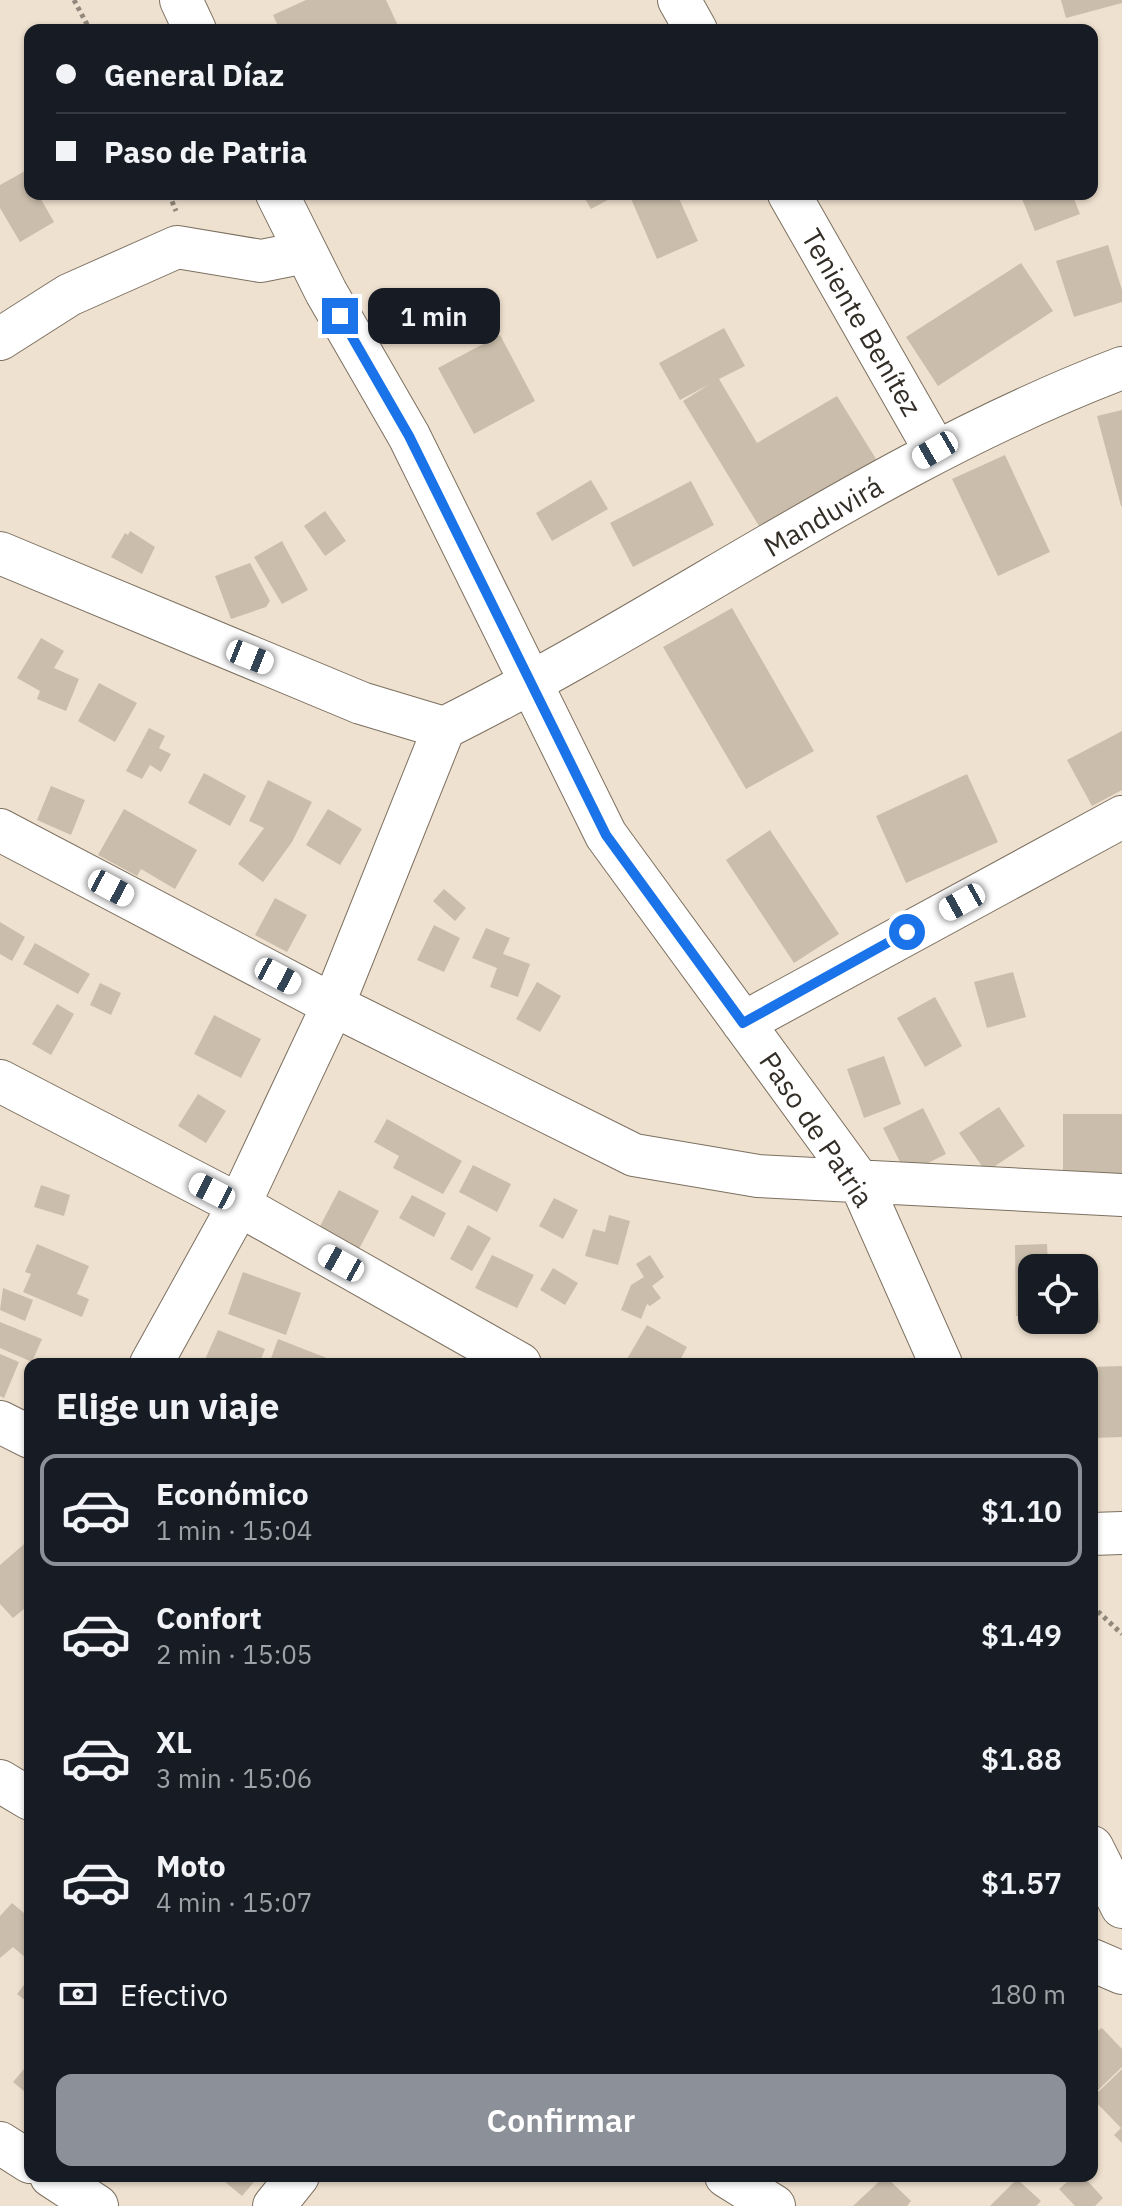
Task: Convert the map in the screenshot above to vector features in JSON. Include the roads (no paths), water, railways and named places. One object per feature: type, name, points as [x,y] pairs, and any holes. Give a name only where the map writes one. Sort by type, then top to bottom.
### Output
[{"type":"street","points":[[181,0],[192,24]]},
{"type":"street","points":[[679,0],[693,24]]},
{"type":"street","name":"Paso de Patria","points":[[280,200],[409,436],[606,835],[861,1184],[938,1358]]},
{"type":"street","name":"Teniente Benítez","points":[[792,200],[935,450]]},
{"type":"street","points":[[0,339],[69,295],[177,247],[261,261],[306,252]]},
{"type":"street","name":"Manduvirá","points":[[444,728],[533,684],[935,450],[1122,368]]},
{"type":"street","points":[[0,553],[361,703],[444,728],[333,1005],[239,1205],[154,1358]]},
{"type":"street","points":[[743,1023],[1122,817]]},
{"type":"street","points":[[0,830],[333,1005],[634,1155],[758,1176],[861,1184],[1122,1195]]},
{"type":"street","points":[[0,1081],[239,1205],[509,1358]]},
{"type":"street","points":[[0,1422],[24,1434]]},
{"type":"street","points":[[1098,1534],[1122,1533]]},
{"type":"street","points":[[0,1781],[24,1795]]},
{"type":"street","points":[[1098,1859],[1122,1907]]},
{"type":"street","points":[[1098,1963],[1122,1973]]},
{"type":"street","points":[[0,2143],[24,2158]]},
{"type":"street","points":[[60,2182],[97,2206]]},
{"type":"street","points":[[274,2206],[293,2182]]},
{"type":"street","points":[[736,2182],[774,2206]]}]
